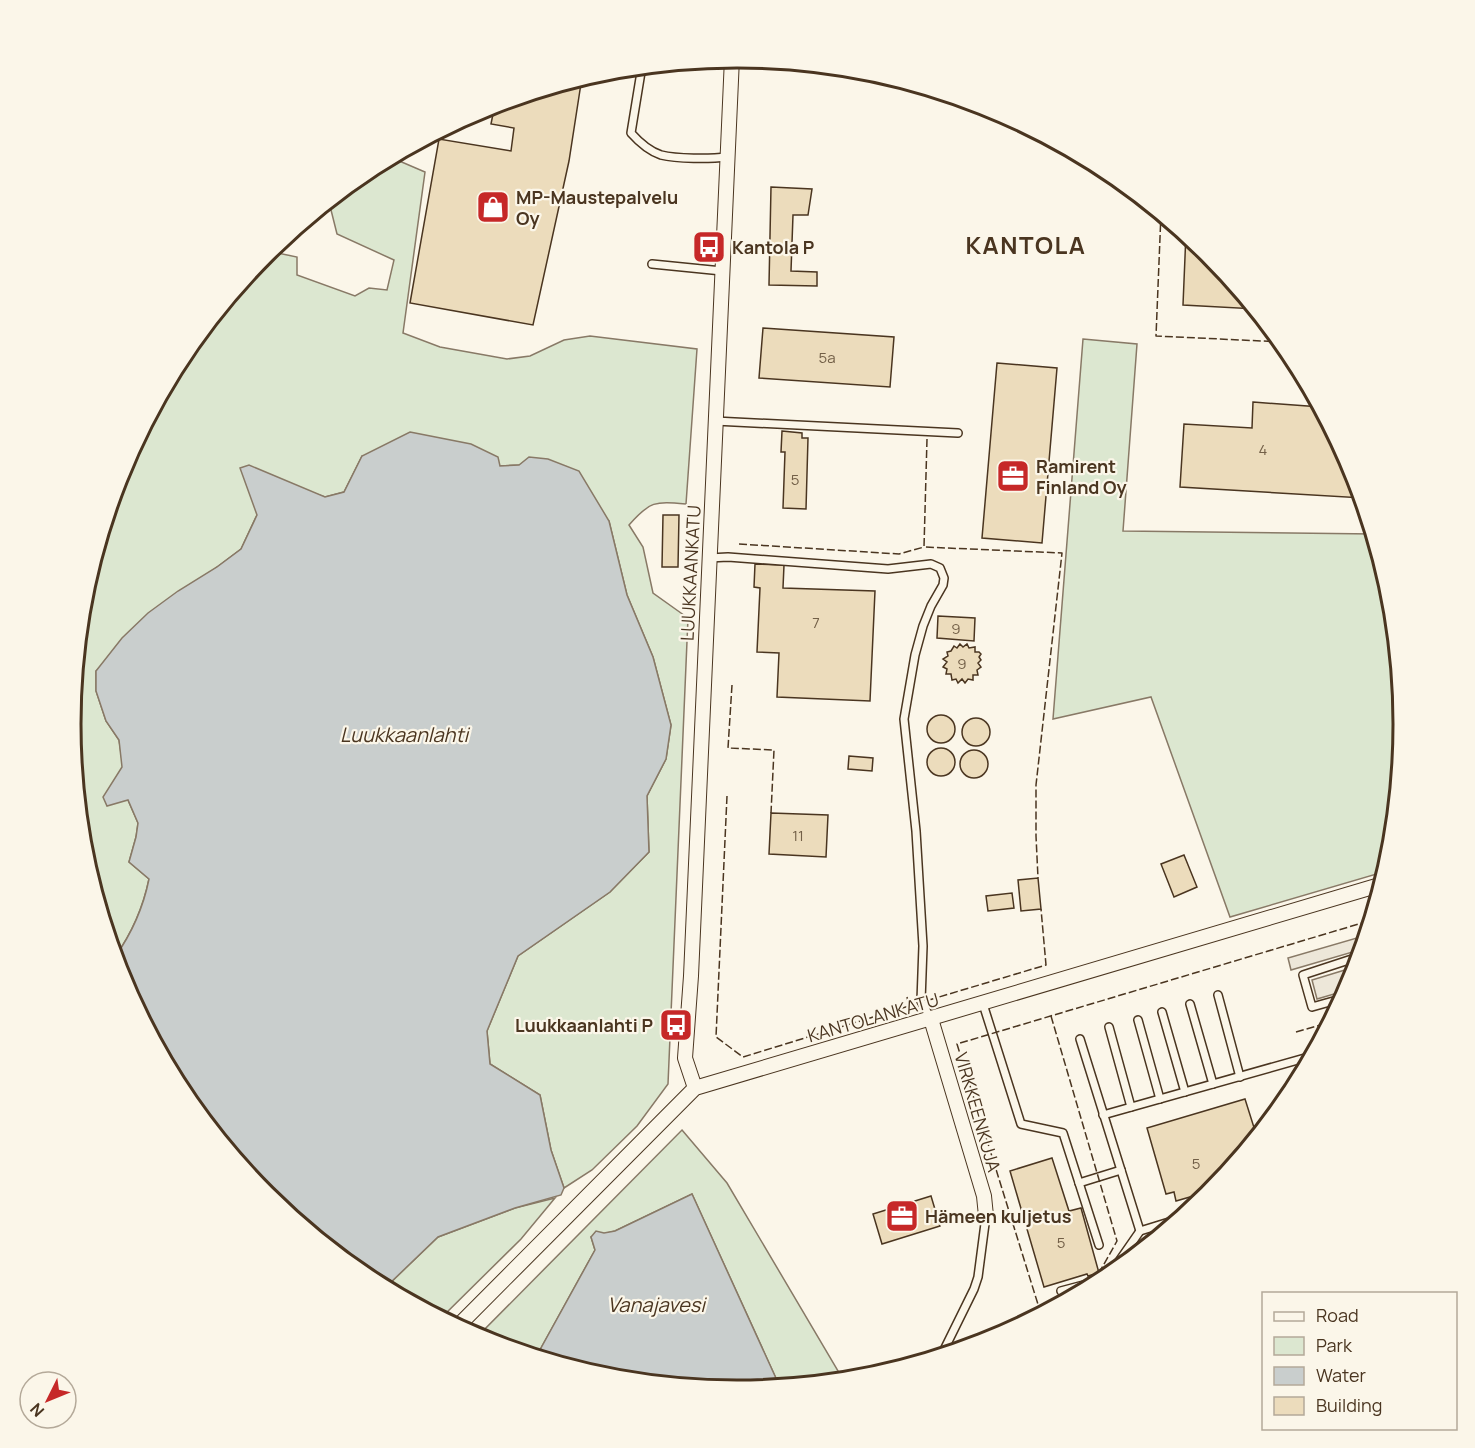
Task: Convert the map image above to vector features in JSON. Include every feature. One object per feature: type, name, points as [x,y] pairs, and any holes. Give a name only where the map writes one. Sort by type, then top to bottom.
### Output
[{"type":"street","name":"LUUKKAANKATU","points":[[695,1088],[685,1058],[692,964],[731,68]]},
{"type":"street","name":"KANTOLANKATU","points":[[463,1321],[695,1088],[1373,888]]},
{"type":"street","name":"VIRKKEENKUJA","points":[[931,1019],[984,1196],[986,1216]]},
{"type":"lane","points":[[641,75],[631,133],[642,145],[661,154],[713,159],[727,157]]},
{"type":"lane","points":[[652,264],[722,271]]},
{"type":"lane","points":[[715,421],[958,433]]},
{"type":"lane","points":[[709,558],[728,557],[888,569],[931,564],[940,568],[944,578],[943,585],[923,626],[915,655],[904,719],[916,831],[923,946],[921,1001],[931,1019]]},
{"type":"lane","points":[[1332,1001],[1312,1006],[1303,975],[1350,960]]},
{"type":"lane","points":[[1218,995],[1240,1077]]},
{"type":"lane","points":[[983,1004],[1021,1124],[1063,1133],[1099,1245]]},
{"type":"lane","points":[[1190,1004],[1213,1084]]},
{"type":"lane","points":[[1162,1012],[1185,1092]]},
{"type":"lane","points":[[1138,1020],[1160,1099]]},
{"type":"lane","points":[[1109,1027],[1131,1107]]},
{"type":"lane","points":[[1080,1039],[1140,1231]]},
{"type":"lane","points":[[1104,1115],[1302,1059]]},
{"type":"lane","points":[[1079,1183],[1120,1170]]},
{"type":"lane","points":[[945,1347],[974,1289],[978,1276],[986,1216]]},
{"type":"lane","points":[[1123,1255],[1140,1231],[1162,1224]]},
{"type":"lane","points":[[1061,1291],[1075,1287]]},
{"type":"green space","points":[[399,161],[425,172],[403,333],[440,347],[507,359],[530,356],[564,340],[590,336],[697,349],[686,504],[654,504],[642,511],[629,525],[643,547],[653,593],[688,618],[668,1084],[637,1126],[592,1170],[564,1188],[551,1150],[540,1095],[490,1064],[487,1031],[518,956],[610,892],[649,852],[647,796],[666,759],[671,725],[653,657],[627,595],[609,521],[519,465],[500,466],[362,456],[344,492],[325,497],[305,490],[257,515],[241,549],[96,671],[96,691],[106,721],[119,740],[128,800],[138,823],[129,862],[149,879],[136,920],[121,948],[103,894],[87,810],[82,767],[82,681],[94,596],[103,554],[116,513],[149,434],[192,359],[244,291],[280,253],[297,257],[297,275],[355,296],[369,288],[387,290],[394,260],[337,234],[331,209]]},
{"type":"green space","points":[[1083,339],[1137,344],[1123,531],[1366,534],[1381,596],[1393,681],[1393,767],[1376,874],[1230,917],[1151,697],[1053,719]]},
{"type":"green space","points":[[682,1130],[727,1183],[839,1372],[776,1379],[692,1194],[615,1231],[591,1237],[595,1250],[541,1350],[484,1330]]},
{"type":"green space","points":[[555,1198],[521,1239],[446,1313],[391,1282],[438,1237],[515,1208]]},
{"type":"shaded area","points":[[1358,938],[1353,952],[1291,970],[1288,958]]},
{"type":"shaded area","points":[[1346,970],[1335,994],[1317,999],[1312,980]]},
{"type":"water","name":"Luukkaanlahti","points":[[410,432],[471,444],[498,457],[500,466],[519,465],[529,457],[548,459],[579,471],[609,521],[627,595],[653,657],[671,725],[666,759],[647,796],[649,852],[610,892],[518,956],[487,1031],[490,1064],[540,1095],[551,1150],[564,1188],[561,1195],[515,1208],[438,1237],[391,1282],[338,1245],[305,1218],[244,1157],[192,1089],[149,1014],[121,948],[136,920],[149,879],[129,862],[138,823],[128,800],[107,806],[103,797],[122,767],[119,740],[106,721],[96,691],[96,671],[122,638],[148,613],[241,549],[257,515],[240,468],[249,465],[325,497],[344,492],[362,456]]},
{"type":"water","name":"Vanajavesi","points":[[692,1194],[776,1379],[695,1379],[652,1375],[609,1368],[541,1350],[595,1250],[591,1237],[596,1231],[604,1233],[615,1231]]},
{"type":"building","name":"MP-Maustepalvelu Oy","points":[[580,87],[569,161],[533,325],[410,303],[439,139],[511,151],[514,128],[491,124],[493,114],[526,102]]},
{"type":"building","points":[[771,187],[812,189],[808,215],[793,215],[791,271],[817,272],[817,286],[769,285]]},
{"type":"building","points":[[1186,245],[1245,308],[1183,305]]},
{"type":"building","points":[[763,328],[894,337],[890,387],[759,378]]},
{"type":"building","points":[[997,363],[1057,368],[1042,543],[982,538]]},
{"type":"building","points":[[1253,402],[1311,406],[1344,473],[1353,497],[1180,487],[1184,424],[1252,428]]},
{"type":"building","points":[[782,431],[802,433],[802,438],[808,438],[806,509],[783,508],[785,452],[781,452]]},
{"type":"building","points":[[663,515],[679,515],[678,567],[662,567]]},
{"type":"building","points":[[755,564],[784,565],[783,588],[875,591],[870,701],[777,697],[779,653],[757,652],[760,588],[754,587]]},
{"type":"building","points":[[938,616],[975,618],[974,641],[937,638]]},
{"type":"building","points":[[960,644],[963,647],[967,644],[969,648],[975,647],[975,652],[981,654],[979,657],[981,660],[978,663],[981,667],[977,670],[978,675],[973,675],[973,680],[968,679],[965,683],[962,679],[958,683],[956,679],[952,680],[951,674],[946,674],[947,669],[943,667],[947,662],[943,659],[948,656],[947,652],[951,651],[954,646],[957,648]]},
{"type":"building","points":[[941,715],[951,719],[955,729],[951,739],[941,743],[931,739],[927,729],[931,719]]},
{"type":"building","points":[[976,718],[986,722],[990,732],[986,742],[976,746],[966,742],[962,732],[966,722]]},
{"type":"building","points":[[941,748],[951,752],[955,762],[951,772],[941,776],[931,772],[927,762],[931,752]]},
{"type":"building","points":[[974,750],[984,754],[988,764],[984,774],[974,778],[964,774],[960,764],[964,754]]},
{"type":"building","points":[[849,756],[873,758],[872,771],[848,769]]},
{"type":"building","points":[[771,813],[828,815],[826,857],[769,854]]},
{"type":"building","points":[[1184,855],[1197,887],[1174,897],[1161,864]]},
{"type":"building","points":[[1038,878],[1041,909],[1021,911],[1018,880]]},
{"type":"building","points":[[1012,893],[1014,908],[988,911],[986,896]]},
{"type":"building","points":[[1245,1099],[1254,1129],[1194,1196],[1176,1201],[1174,1192],[1166,1194],[1147,1128]]},
{"type":"building","points":[[1052,1158],[1069,1211],[1081,1208],[1099,1272],[1044,1287],[1010,1171]]},
{"type":"building","points":[[931,1196],[940,1226],[882,1244],[873,1214]]},
{"type":"fence","points":[[1161,222],[1156,336],[1270,341]]},
{"type":"fence","points":[[927,439],[924,547],[1062,553],[1036,785],[1038,878]]},
{"type":"fence","points":[[739,544],[899,554],[924,547]]},
{"type":"fence","points":[[732,685],[728,748],[774,750],[771,813]]},
{"type":"fence","points":[[727,796],[716,1037],[743,1057],[909,1006],[907,997]]},
{"type":"fence","points":[[929,1000],[1046,965],[1041,909]]},
{"type":"fence","points":[[1039,1307],[957,1044],[1363,923]]},
{"type":"fence","points":[[1051,1016],[1117,1241],[1100,1271]]},
{"type":"fence","points":[[1296,1032],[1320,1025]]},
{"type":"place","name":"MP-Maustepalvelu Oy","points":[[493,207]]},
{"type":"place","name":"Kantola P","points":[[709,247]]},
{"type":"place","name":"Ramirent Finland Oy","points":[[1013,476]]},
{"type":"place","name":"Luukkaanlahti P","points":[[676,1025]]},
{"type":"place","name":"Hämeen kuljetus","points":[[902,1216]]},
{"type":"district","name":"KANTOLA","points":[[1026,244]]}]
